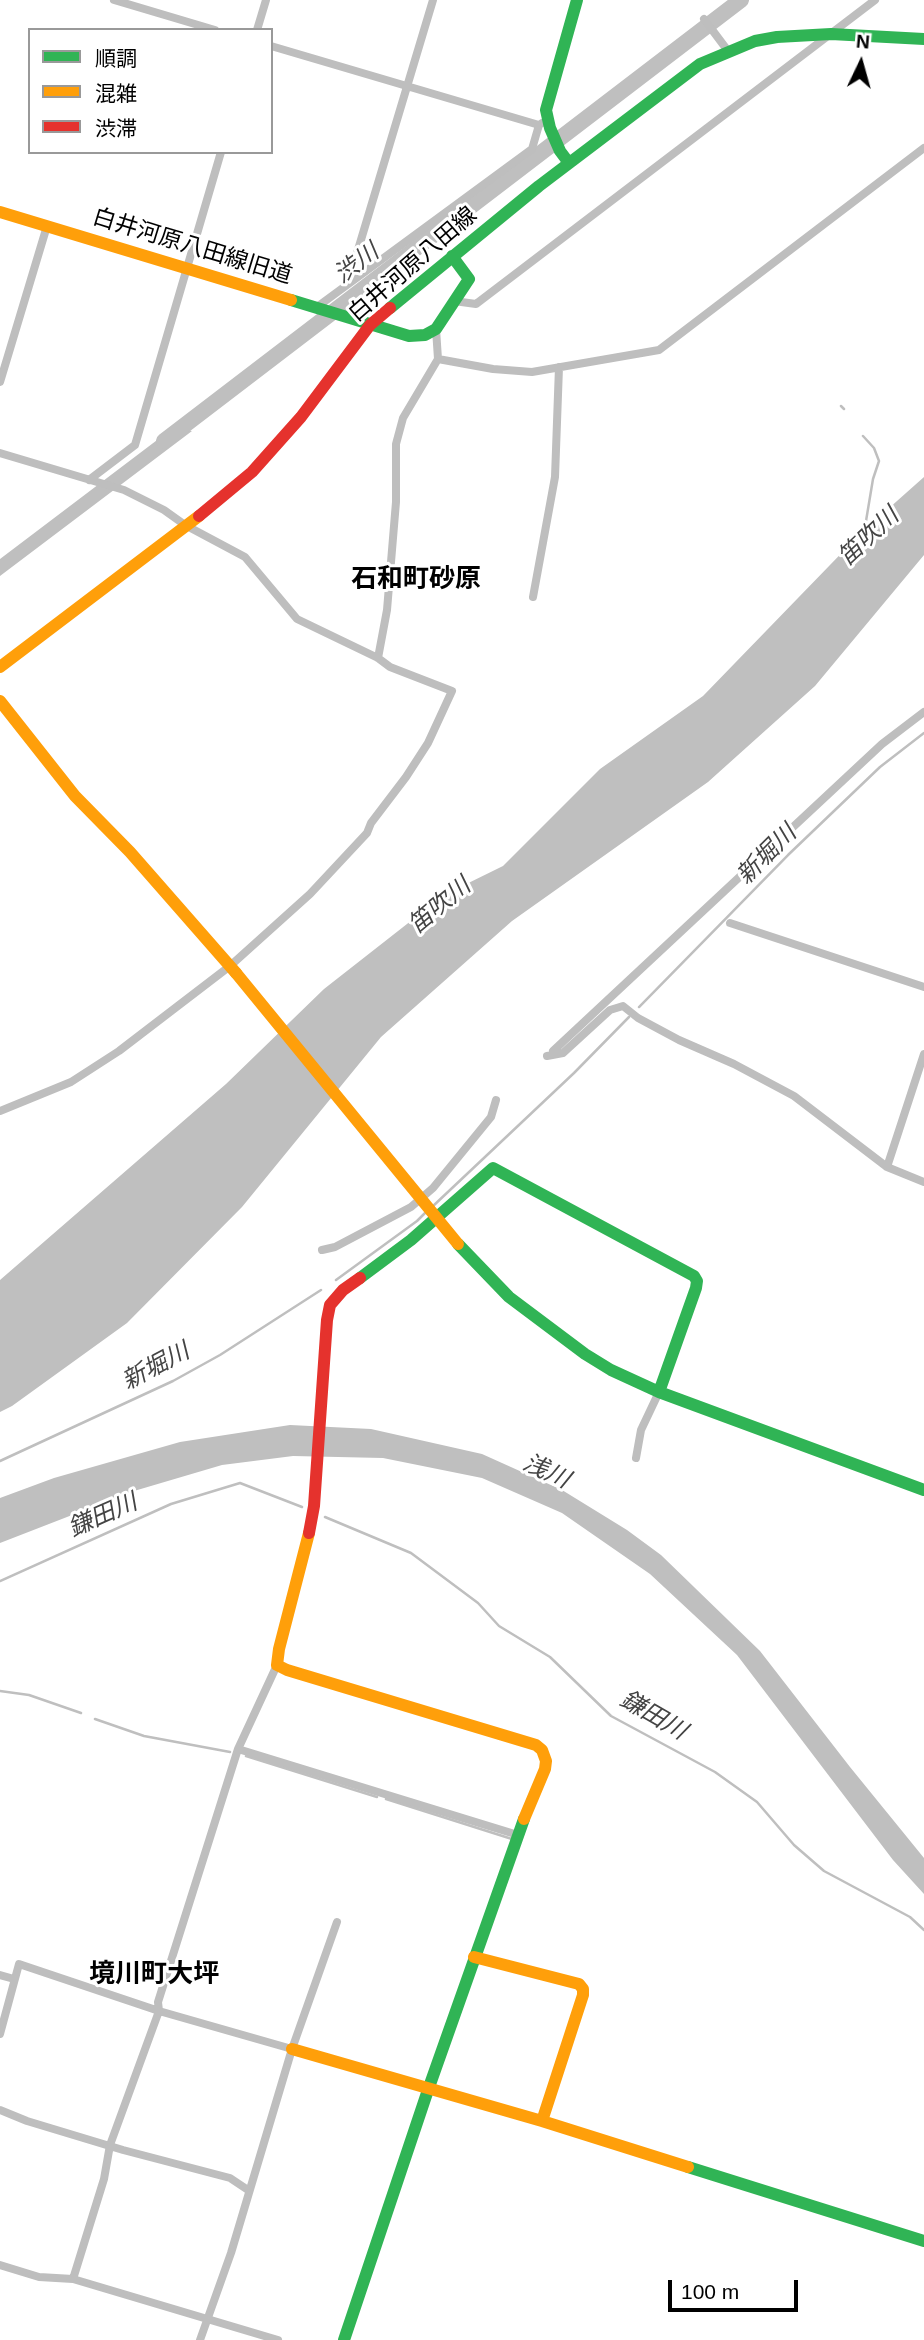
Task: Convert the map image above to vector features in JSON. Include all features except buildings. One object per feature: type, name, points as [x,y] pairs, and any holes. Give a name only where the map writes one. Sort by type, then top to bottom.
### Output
[{"type":"street","points":[[114,0],[208,28]]},
{"type":"street","points":[[258,28],[266,0]]},
{"type":"street","points":[[348,283],[433,0]]},
{"type":"street","points":[[320,307],[348,283],[532,149],[545,124],[547,100],[577,0]]},
{"type":"street","points":[[454,301],[476,304],[875,0]]},
{"type":"street","points":[[704,19],[728,51]]},
{"type":"street","name":"白井河原八田線","points":[[0,667],[226,496],[271,452],[301,417],[370,325],[569,163],[700,64],[755,41],[777,37],[831,34],[924,39]]},
{"type":"street","points":[[273,47],[407,87],[545,124],[569,163]]},
{"type":"street","points":[[438,359],[493,369],[532,372],[659,350],[924,148]]},
{"type":"street","points":[[93,480],[135,445],[220,154]]},
{"type":"street","name":"白井河原八田線旧道","points":[[0,212],[320,307],[370,325],[409,335],[425,335],[436,328]]},
{"type":"street","points":[[0,382],[47,226]]},
{"type":"street","points":[[378,658],[387,610],[396,502],[396,444],[403,418],[438,359],[436,328],[469,279],[452,256]]},
{"type":"street","points":[[533,597],[555,477],[559,368]]},
{"type":"street","points":[[0,453],[124,490],[164,510],[185,526],[245,557],[297,619],[378,658],[390,667],[452,691],[428,743],[371,823],[368,832],[233,970],[82,1076],[0,1111]]},
{"type":"street","points":[[0,701],[75,796],[130,852],[233,970],[457,1244],[509,1297],[611,1370],[659,1392],[924,1490]]},
{"type":"street","points":[[924,712],[882,744],[550,1053],[563,1053],[610,1010],[623,1006],[638,1018],[679,1040],[734,1064],[794,1097],[887,1167],[924,1182]]},
{"type":"street","points":[[730,923],[924,987]]},
{"type":"street","points":[[887,1167],[924,1054]]},
{"type":"street","points":[[322,1250],[335,1247],[411,1207],[433,1188],[491,1117],[496,1100]]},
{"type":"street","points":[[73,2279],[104,2179],[110,2144],[159,2011],[158,2002],[238,1749],[277,1665],[278,1649],[310,1525],[318,1460],[327,1320],[335,1297],[411,1240],[493,1168],[694,1276],[697,1281],[659,1392],[641,1430],[636,1458]]},
{"type":"street","points":[[277,1665],[536,1745],[544,1755],[545,1769],[474,1957],[344,2340]]},
{"type":"street","points":[[238,1749],[518,1835]]},
{"type":"street","points":[[200,2340],[231,2253],[292,2049],[337,1922]]},
{"type":"street","points":[[474,1957],[579,1984],[583,1989],[542,2121]]},
{"type":"street","points":[[0,2034],[19,1964],[159,2011],[542,2121],[924,2241]]},
{"type":"street","points":[[0,1975],[14,1979]]},
{"type":"street","points":[[0,2110],[27,2121],[230,2178],[248,2190]]},
{"type":"street","points":[[0,2265],[39,2277],[73,2279],[278,2340]]},
{"type":"water","points":[[173,428],[192,431],[0,576],[0,559]]},
{"type":"water","name":"笛吹川","points":[[924,477],[924,555],[815,686],[708,782],[512,921],[381,1037],[242,1207],[127,1323],[0,1412],[0,1280],[226,1084],[324,989],[444,895],[503,866],[600,769],[703,696],[861,533]]},
{"type":"water","points":[[290,1425],[371,1429],[482,1454],[562,1490],[627,1530],[661,1555],[760,1651],[924,1858],[924,1894],[893,1860],[737,1655],[650,1574],[562,1513],[482,1478],[383,1458],[293,1456],[222,1465],[134,1491],[0,1543],[0,1498],[54,1478],[180,1442]]},
{"type":"waterway","name":"渋川","points":[[164,441],[741,0]]},
{"type":"waterway","points":[[841,406],[844,409]]},
{"type":"waterway","name":"笛吹川","points":[[863,436],[874,448],[879,461],[873,479],[864,533]]},
{"type":"waterway","name":"新堀川","points":[[639,1007],[788,855],[880,767],[924,733]]},
{"type":"waterway","name":"新堀川","points":[[432,1207],[574,1073],[629,1017]]},
{"type":"waterway","name":"新堀川","points":[[336,1280],[427,1211]]},
{"type":"waterway","name":"新堀川","points":[[0,1461],[173,1381],[220,1355],[321,1290]]},
{"type":"waterway","name":"鎌田川","points":[[0,1581],[171,1504],[240,1483],[302,1507]]},
{"type":"waterway","name":"鎌田川","points":[[325,1517],[411,1553],[478,1603],[499,1626],[550,1657],[611,1716],[715,1772],[757,1802],[794,1845],[824,1871],[910,1917],[924,1930]]},
{"type":"waterway","points":[[0,1691],[29,1695],[81,1713]]},
{"type":"waterway","points":[[95,1719],[144,1736],[230,1752]]},
{"type":"waterway","points":[[246,1756],[377,1797]]},
{"type":"waterway","points":[[386,1799],[512,1839]]},
{"type":"traffic: fast","points":[[569,163],[560,151],[550,128],[546,110],[577,0]]},
{"type":"traffic: fast","points":[[390,308],[539,186],[700,64],[755,41],[777,37],[831,34],[924,39]]},
{"type":"traffic: fast","points":[[291,300],[409,336],[425,335],[436,329],[469,279],[452,256]]},
{"type":"traffic: fast","points":[[360,1278],[411,1240],[493,1168],[694,1276],[697,1281],[696,1288],[659,1392]]},
{"type":"traffic: fast","points":[[458,1244],[509,1297],[585,1354],[611,1370],[659,1392],[924,1490]]},
{"type":"traffic: fast","points":[[344,2340],[428,2090],[524,1819]]},
{"type":"traffic: fast","points":[[688,2167],[924,2241]]},
{"type":"traffic: slow","points":[[0,212],[291,300]]},
{"type":"traffic: slow","points":[[0,667],[199,516]]},
{"type":"traffic: slow","points":[[0,701],[75,796],[130,852],[236,973]]},
{"type":"traffic: slow","points":[[236,973],[458,1244]]},
{"type":"traffic: slow","points":[[309,1533],[277,1665],[536,1745],[542,1750],[546,1761],[545,1769],[524,1819]]},
{"type":"traffic: slow","points":[[474,1957],[579,1984],[583,1989],[542,2121]]},
{"type":"traffic: slow","points":[[292,2049],[542,2121],[688,2167]]},
{"type":"traffic: jam","points":[[199,516],[252,472],[301,417],[370,325],[390,308]]},
{"type":"traffic: jam","points":[[309,1533],[314,1506],[327,1320],[330,1305],[343,1290],[360,1278]]},
{"type":"district","name":"石和町砂原","points":[[416,580]]},
{"type":"district","name":"境川町大坪","points":[[154,1975]]},
{"type":"water label","name":"浅川","points":[[546,1472]]}]
